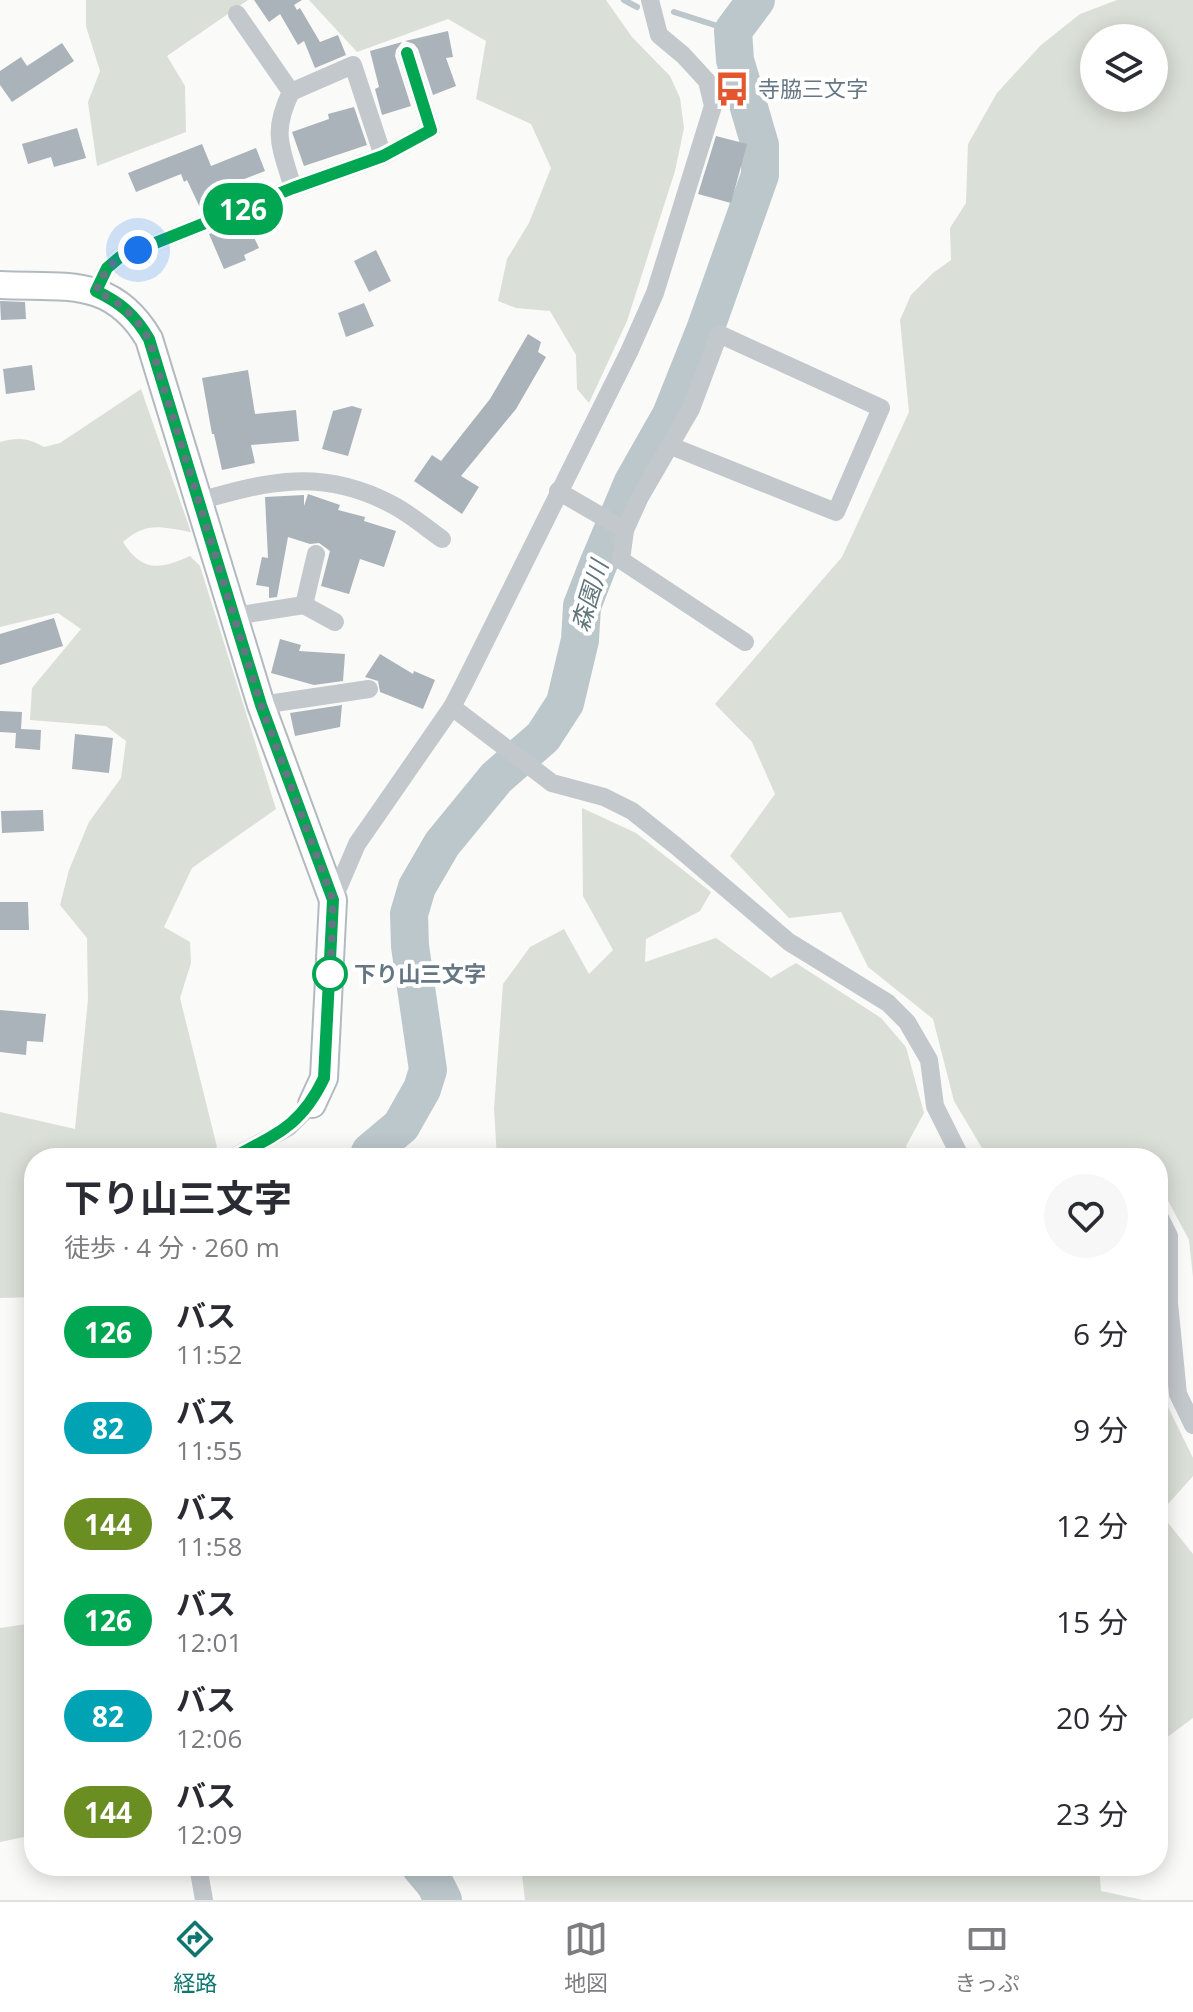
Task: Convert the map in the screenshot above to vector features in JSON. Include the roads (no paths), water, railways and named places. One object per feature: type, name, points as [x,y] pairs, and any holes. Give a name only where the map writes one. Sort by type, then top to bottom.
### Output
[{"type":"street","points":[[250,1148],[289,1127],[312,1104],[324,1078],[333,900],[357,844],[452,707],[488,640],[655,293],[713,106],[707,81],[659,35],[650,0]]},
{"type":"street","points":[[237,14],[291,92]]},
{"type":"street","points":[[96,291],[107,268],[120,257],[383,156],[431,130],[407,53]]},
{"type":"street","points":[[293,188],[279,137],[281,114],[291,92],[353,65],[383,156]]},
{"type":"street","points":[[0,285],[96,291],[125,306],[138,319],[149,339],[261,705],[333,900]]},
{"type":"street","points":[[671,446],[836,512],[881,408],[719,334],[691,409],[640,497],[625,530],[621,560],[745,642]]},
{"type":"street","points":[[199,501],[259,484],[316,481],[348,487],[391,504],[442,539]]},
{"type":"street","points":[[558,491],[625,530]]},
{"type":"street","points":[[304,605],[316,554]]},
{"type":"street","points":[[234,616],[304,605],[335,622]]},
{"type":"street","points":[[261,705],[369,689]]},
{"type":"street","points":[[452,707],[552,783],[604,797],[632,811],[789,942],[888,1003],[907,1022],[929,1060],[935,1106],[956,1148]]},
{"type":"street","points":[[1168,1234],[1169,1303],[1178,1394],[1193,1425]]},
{"type":"street","points":[[200,1876],[204,1900]]},
{"type":"waterway","points":[[624,0],[637,7]]},
{"type":"waterway","name":"森園川","points":[[375,1148],[401,1126],[422,1089],[428,1070],[410,946],[409,914],[417,887],[442,844],[496,778],[543,737],[565,703],[580,640],[582,606],[633,482],[671,415],[760,175],[760,145],[735,60],[733,31],[756,0]]},
{"type":"waterway","points":[[674,12],[733,31]]},
{"type":"waterway","name":"森園川","points":[[428,1876],[443,1900]]},
{"type":"place","name":"寺脇三文字","points":[[732,89]]},
{"type":"place","name":"下り山三文字","points":[[330,974]]}]
